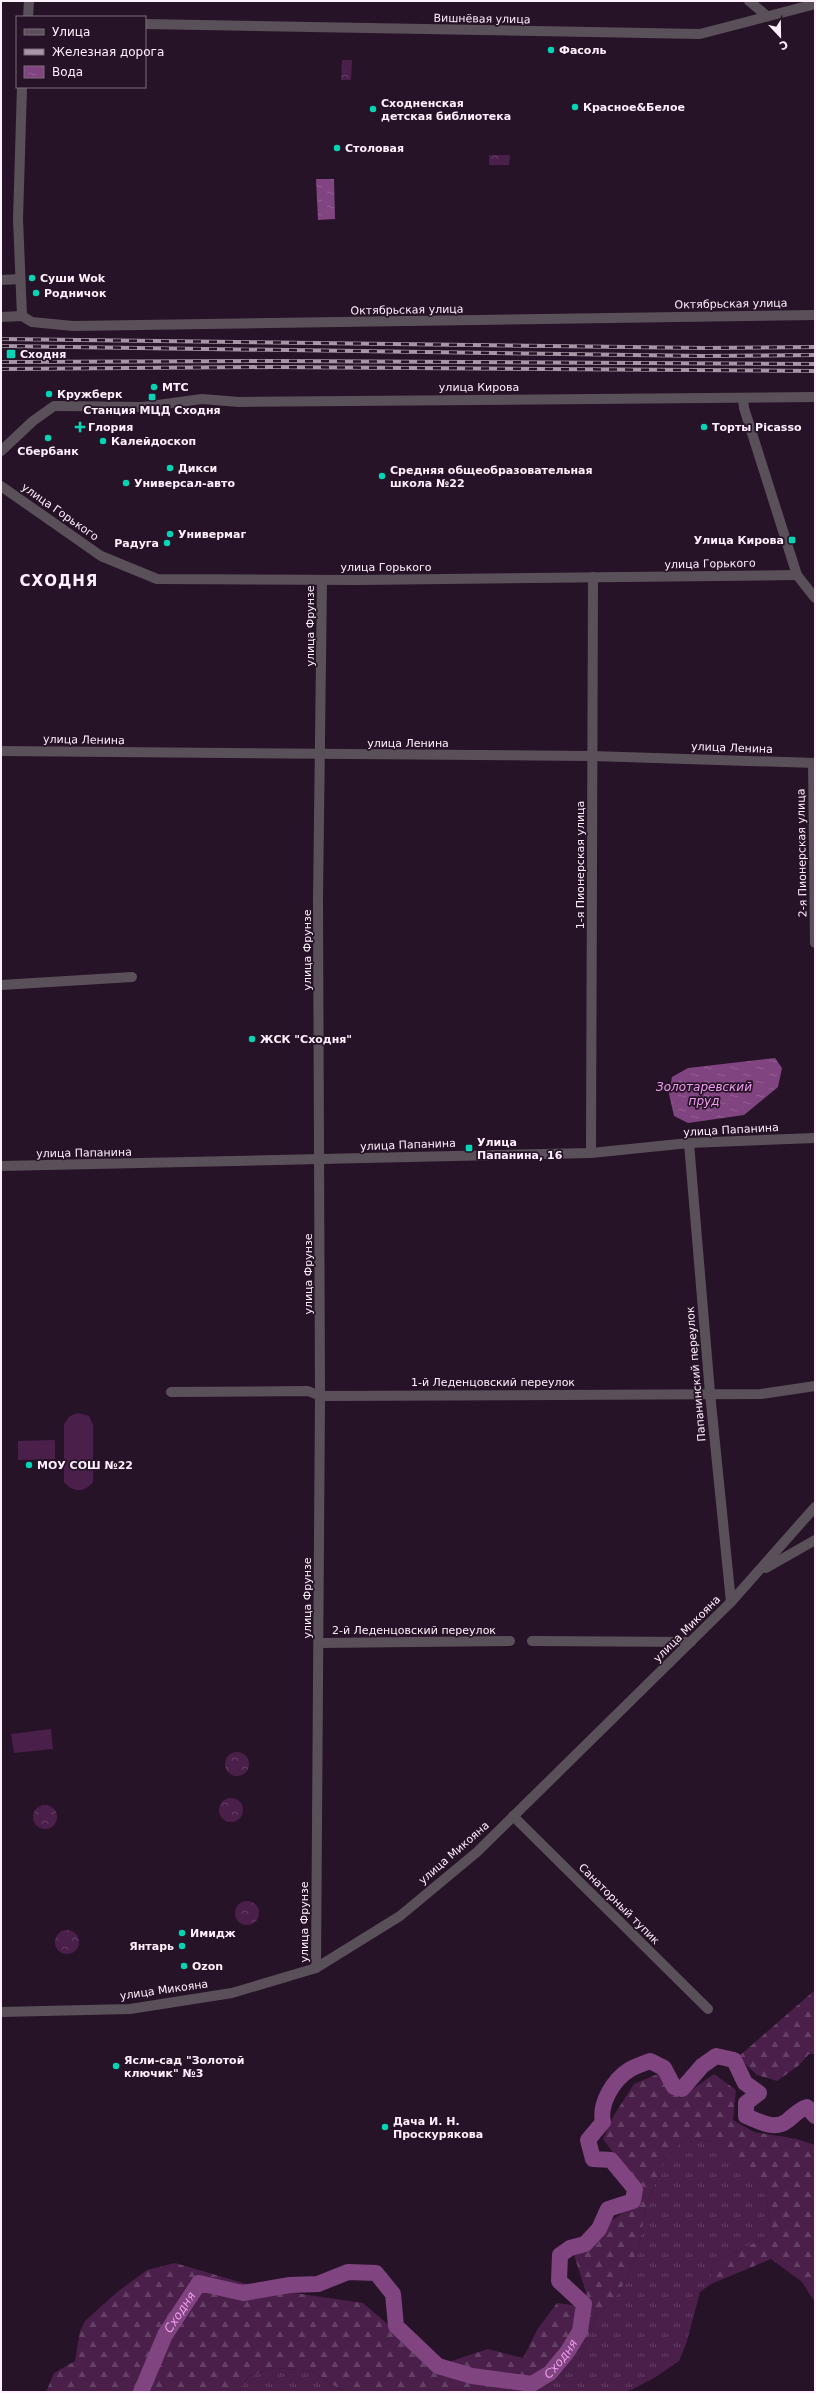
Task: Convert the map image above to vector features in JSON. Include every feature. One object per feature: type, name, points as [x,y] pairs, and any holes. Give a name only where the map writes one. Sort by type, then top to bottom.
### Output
[{"type":"street","points":[[28,16],[29,1]]},
{"type":"street","points":[[750,1],[767,16]]},
{"type":"street","name":"Вишнёвая улица","points":[[146,24],[700,34],[815,4]]},
{"type":"street","points":[[22,88],[18,219],[22,316]]},
{"type":"street","points":[[1,280],[20,279]]},
{"type":"street","name":"Октябрьская улица","points":[[1,317],[22,316],[32,322],[73,326],[815,315]]},
{"type":"street","name":"улица Кирова","points":[[1,451],[33,421],[54,406],[143,407],[202,399],[239,402],[381,399],[815,397]]},
{"type":"street","points":[[743,398],[744,408],[797,575],[815,598]]},
{"type":"street","name":"улица Горького","points":[[1,486],[102,556],[157,579],[322,580],[797,575]]},
{"type":"street","name":"1-я Пионерская улица","points":[[591,1153],[593,577]]},
{"type":"street","name":"улица Фрунзе","points":[[316,1968],[320,1396],[318,899],[322,580]]},
{"type":"street","name":"улица Ленина","points":[[1,751],[592,756],[814,763]]},
{"type":"street","name":"2-я Пионерская улица","points":[[814,763],[815,943]]},
{"type":"street","points":[[1,985],[132,977]]},
{"type":"street","name":"улица Папанина","points":[[1,1166],[591,1153],[689,1143],[815,1138]]},
{"type":"street","name":"Папанинский переулок","points":[[689,1143],[710,1393],[731,1602]]},
{"type":"street","name":"1-й Леденцовский переулок","points":[[171,1392],[308,1391],[320,1396],[710,1393],[762,1394],[815,1386]]},
{"type":"street","name":"улица Микояна","points":[[1,2012],[130,2009],[232,1993],[316,1968],[400,1916],[477,1852],[731,1602],[815,1508]]},
{"type":"street","points":[[759,1572],[815,1540]]},
{"type":"street","name":"2-й Леденцовский переулок","points":[[319,1642],[510,1641]]},
{"type":"street","points":[[532,1641],[690,1642]]},
{"type":"street","name":"Санаторный тупик","points":[[513,1816],[708,2009]]},
{"type":"green space","points":[[342,60],[352,60],[351,80],[341,80]]},
{"type":"green space","points":[[489,155],[510,155],[509,165],[489,165]]},
{"type":"green space","points":[[78,1413],[89,1416],[93,1425],[93,1482],[90,1486],[82,1490],[75,1490],[67,1486],[64,1482],[64,1424],[70,1416]]},
{"type":"green space","points":[[55,1440],[55,1459],[18,1460],[18,1441]]},
{"type":"green space","points":[[51,1729],[53,1749],[14,1753],[11,1734]]},
{"type":"green space","points":[[237,1752],[246,1755],[249,1764],[246,1773],[237,1776],[228,1773],[225,1764],[228,1755]]},
{"type":"green space","points":[[231,1798],[240,1801],[243,1810],[240,1819],[231,1822],[222,1819],[219,1810],[222,1801]]},
{"type":"green space","points":[[45,1805],[54,1808],[57,1817],[54,1826],[45,1829],[36,1826],[33,1817],[36,1808]]},
{"type":"green space","points":[[247,1901],[256,1904],[259,1913],[256,1922],[247,1925],[238,1922],[235,1913],[238,1904]]},
{"type":"green space","points":[[67,1930],[76,1933],[79,1942],[76,1951],[67,1954],[58,1951],[55,1942],[58,1933]]},
{"type":"green space","points":[[815,1990],[815,2054],[809,2054],[798,2066],[777,2081],[757,2075],[738,2057]]},
{"type":"green space","points":[[660,2073],[680,2098],[714,2074],[736,2090],[733,2120],[754,2132],[797,2139],[815,2145],[815,2302],[802,2282],[771,2259],[711,2284],[712,2263],[771,2235],[766,2189],[731,2161],[711,2141],[686,2138],[667,2156],[646,2206],[640,2242],[629,2276],[611,2304],[597,2314],[580,2359],[549,2384],[494,2392],[349,2392],[341,2390],[312,2371],[275,2368],[249,2376],[238,2392],[46,2392],[54,2373],[75,2361],[80,2331],[85,2321],[116,2293],[147,2270],[175,2263],[260,2288],[363,2303],[436,2366],[488,2349],[523,2358],[537,2330],[557,2303],[591,2308],[574,2255],[593,2245],[607,2223],[626,2211],[636,2196],[638,2186],[603,2139],[614,2115],[634,2084]]},
{"type":"green space","points":[[686,2138],[711,2141],[731,2161],[766,2189],[771,2235],[712,2263],[711,2284],[700,2292],[687,2341],[679,2361],[654,2378],[627,2392],[494,2392],[549,2384],[580,2359],[597,2314],[611,2304],[629,2276],[640,2242],[646,2206],[667,2156]]},
{"type":"green space","points":[[275,2368],[312,2371],[341,2390],[349,2392],[238,2392],[249,2376]]},
{"type":"water","points":[[316,179],[334,179],[335,219],[318,220]]},
{"type":"water","name":"Золотаревский пруд","points":[[775,1058],[782,1068],[778,1087],[744,1115],[688,1123],[674,1116],[669,1094],[672,1077],[688,1068]]},
{"type":"waterway","name":"Сходня","points":[[141,2392],[165,2335],[199,2283],[243,2293],[290,2285],[318,2284],[348,2272],[376,2273],[393,2294],[396,2326],[438,2366],[472,2376],[532,2384],[550,2373],[568,2351],[580,2331],[584,2304],[559,2281],[560,2255],[570,2248],[585,2244],[599,2229],[608,2209],[633,2201],[635,2189],[611,2160],[593,2159],[588,2140],[603,2122],[602,2115],[605,2100],[608,2093],[623,2074],[634,2067],[650,2061],[664,2068],[674,2087],[682,2089],[702,2066],[716,2056],[734,2060],[745,2083],[759,2093],[746,2103],[746,2116],[772,2125],[782,2124],[807,2107],[815,2116]]},
{"type":"railway","points":[[1,339],[705,348],[815,347]]},
{"type":"railway","points":[[1,346],[704,356],[815,355]]},
{"type":"railway","points":[[1,362],[277,361],[815,364]]},
{"type":"railway","points":[[1,369],[272,367],[815,371]]},
{"type":"place","name":"Фасоль","points":[[551,50]]},
{"type":"place","name":"Красное&Белое","points":[[575,107]]},
{"type":"place","name":"Сходненская детская библиотека","points":[[373,109]]},
{"type":"place","name":"Столовая","points":[[337,148]]},
{"type":"place","name":"Суши Wok","points":[[32,278]]},
{"type":"place","name":"Родничок","points":[[36,293]]},
{"type":"place","name":"Сходня","points":[[11,354]]},
{"type":"place","name":"МТС","points":[[154,387]]},
{"type":"place","name":"Кружберк","points":[[49,394]]},
{"type":"place","name":"Станция МЦД Сходня","points":[[152,397]]},
{"type":"place","name":"Глория","points":[[80,427]]},
{"type":"place","name":"Торты Picasso","points":[[704,427]]},
{"type":"place","name":"Сбербанк","points":[[48,438]]},
{"type":"place","name":"Калейдоскоп","points":[[103,441]]},
{"type":"place","name":"Дикси","points":[[170,468]]},
{"type":"place","name":"Средняя общеобразовательная школа №22","points":[[382,476]]},
{"type":"place","name":"Универсал-авто","points":[[126,483]]},
{"type":"place","name":"Универмаг","points":[[170,534]]},
{"type":"place","name":"Улица Кирова","points":[[792,540]]},
{"type":"place","name":"Радуга","points":[[167,543]]},
{"type":"place","name":"ЖСК \"Сходня\"","points":[[252,1039]]},
{"type":"place","name":"Улица Папанина, 16","points":[[469,1148]]},
{"type":"place","name":"МОУ СОШ №22","points":[[29,1465]]},
{"type":"place","name":"Имидж","points":[[182,1933]]},
{"type":"place","name":"Янтарь","points":[[182,1946]]},
{"type":"place","name":"Ozon","points":[[184,1966]]},
{"type":"place","name":"Ясли-сад \"Золотой ключик\" №3","points":[[116,2066]]},
{"type":"place","name":"Дача И. Н. Проскурякова","points":[[385,2127]]},
{"type":"district","name":"СХОДНЯ","points":[[59,581]]}]
